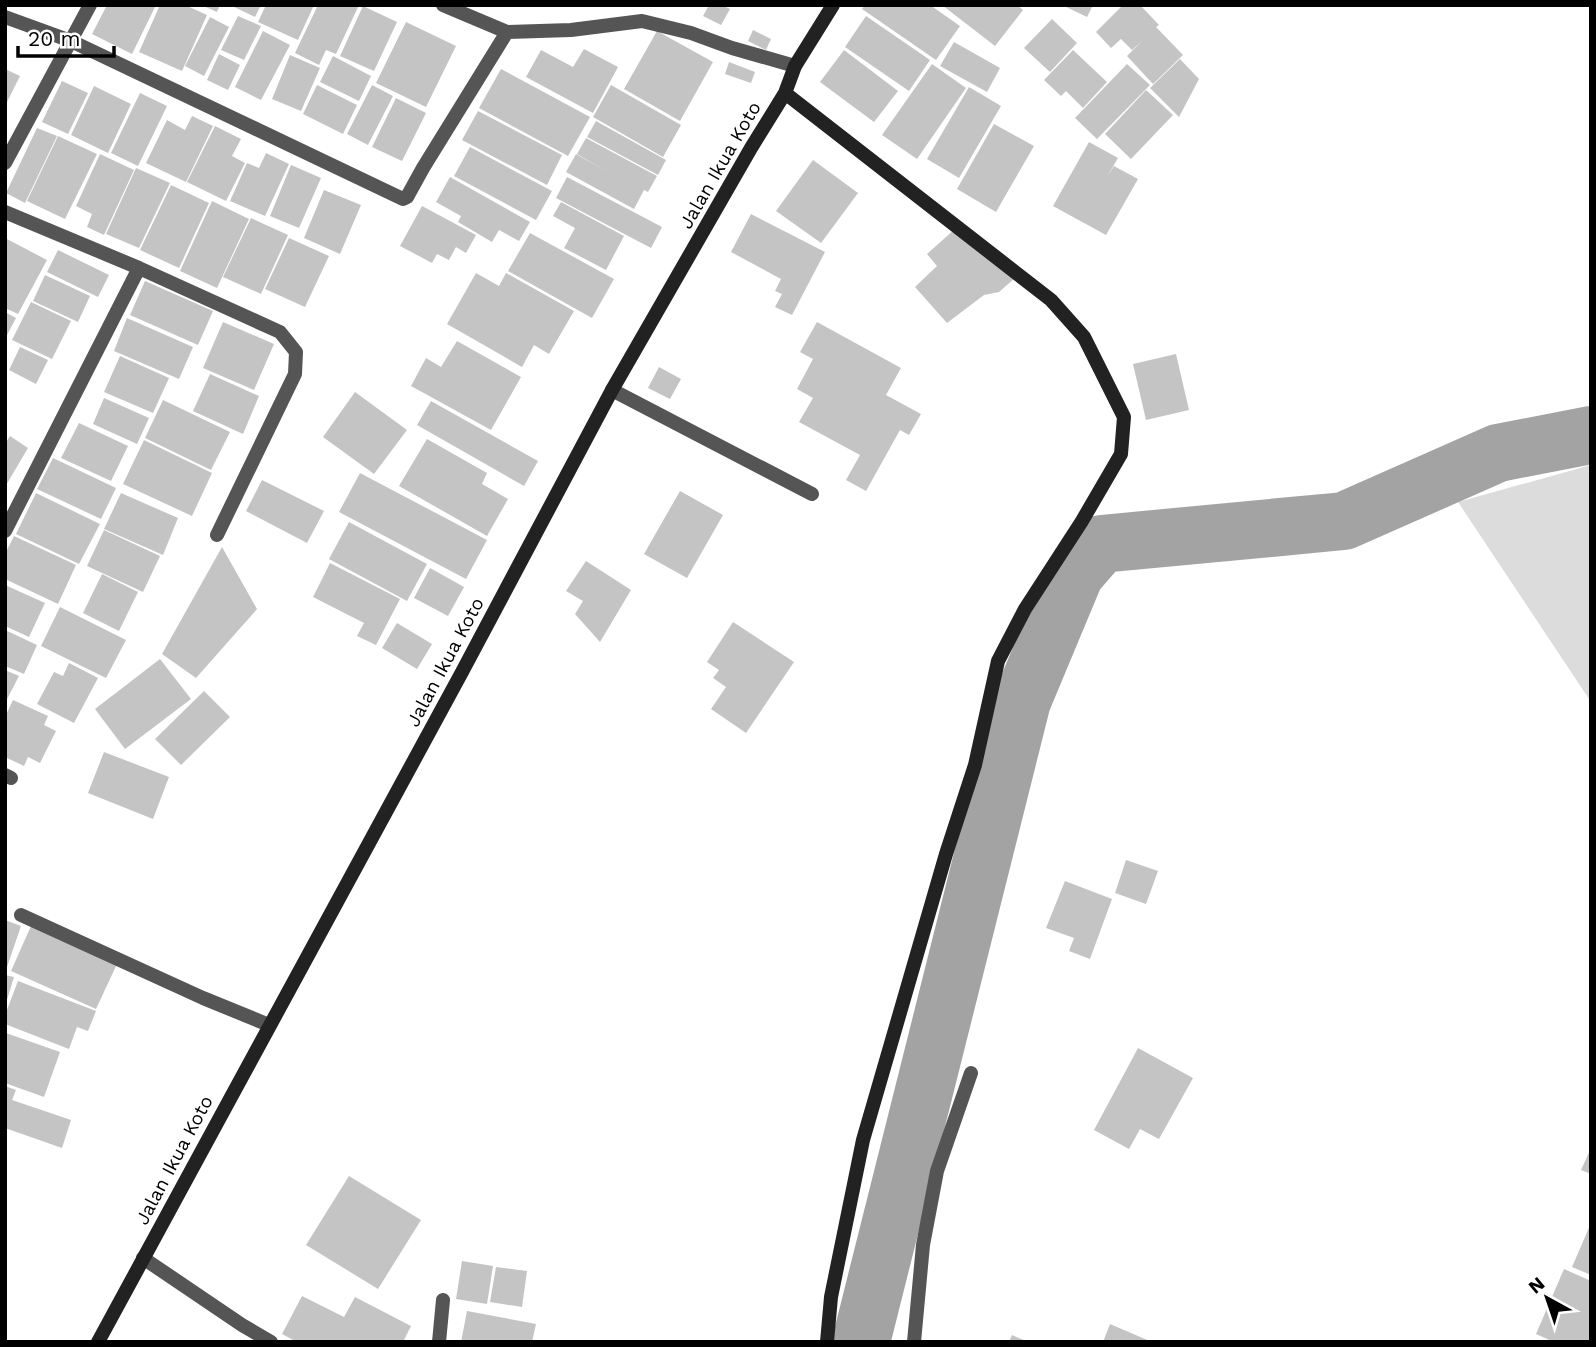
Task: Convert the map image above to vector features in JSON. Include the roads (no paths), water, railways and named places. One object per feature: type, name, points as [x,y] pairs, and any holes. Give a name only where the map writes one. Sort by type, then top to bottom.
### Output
[{"type":"street","points":[[5,163],[90,5]]},
{"type":"street","points":[[443,5],[507,32],[571,30],[642,21],[691,33],[794,66]]},
{"type":"street","name":"Jalan Ikua Koto","points":[[98,1342],[612,390],[785,93],[794,66],[833,5]]},
{"type":"street","points":[[5,17],[71,41],[403,199],[407,197],[507,32]]},
{"type":"street","points":[[785,93],[1051,300],[1084,337],[1125,417],[1121,453],[1083,521],[1025,609],[998,661],[975,765],[946,854],[863,1140],[831,1297],[827,1342]]},
{"type":"street","points":[[5,212],[139,268],[280,332],[296,352],[295,374],[217,535]]},
{"type":"street","points":[[6,529],[139,268]]},
{"type":"street","points":[[612,390],[812,494]]},
{"type":"street","points":[[21,915],[269,1025]]},
{"type":"street","points":[[914,1342],[923,1245],[937,1171],[971,1073]]},
{"type":"street","points":[[143,1258],[271,1342]]},
{"type":"street","points":[[439,1342],[443,1300]]},
{"type":"waterway","points":[[861,1342],[1022,701],[1075,574],[1101,544],[1344,521],[1498,453],[1591,435]]}]
